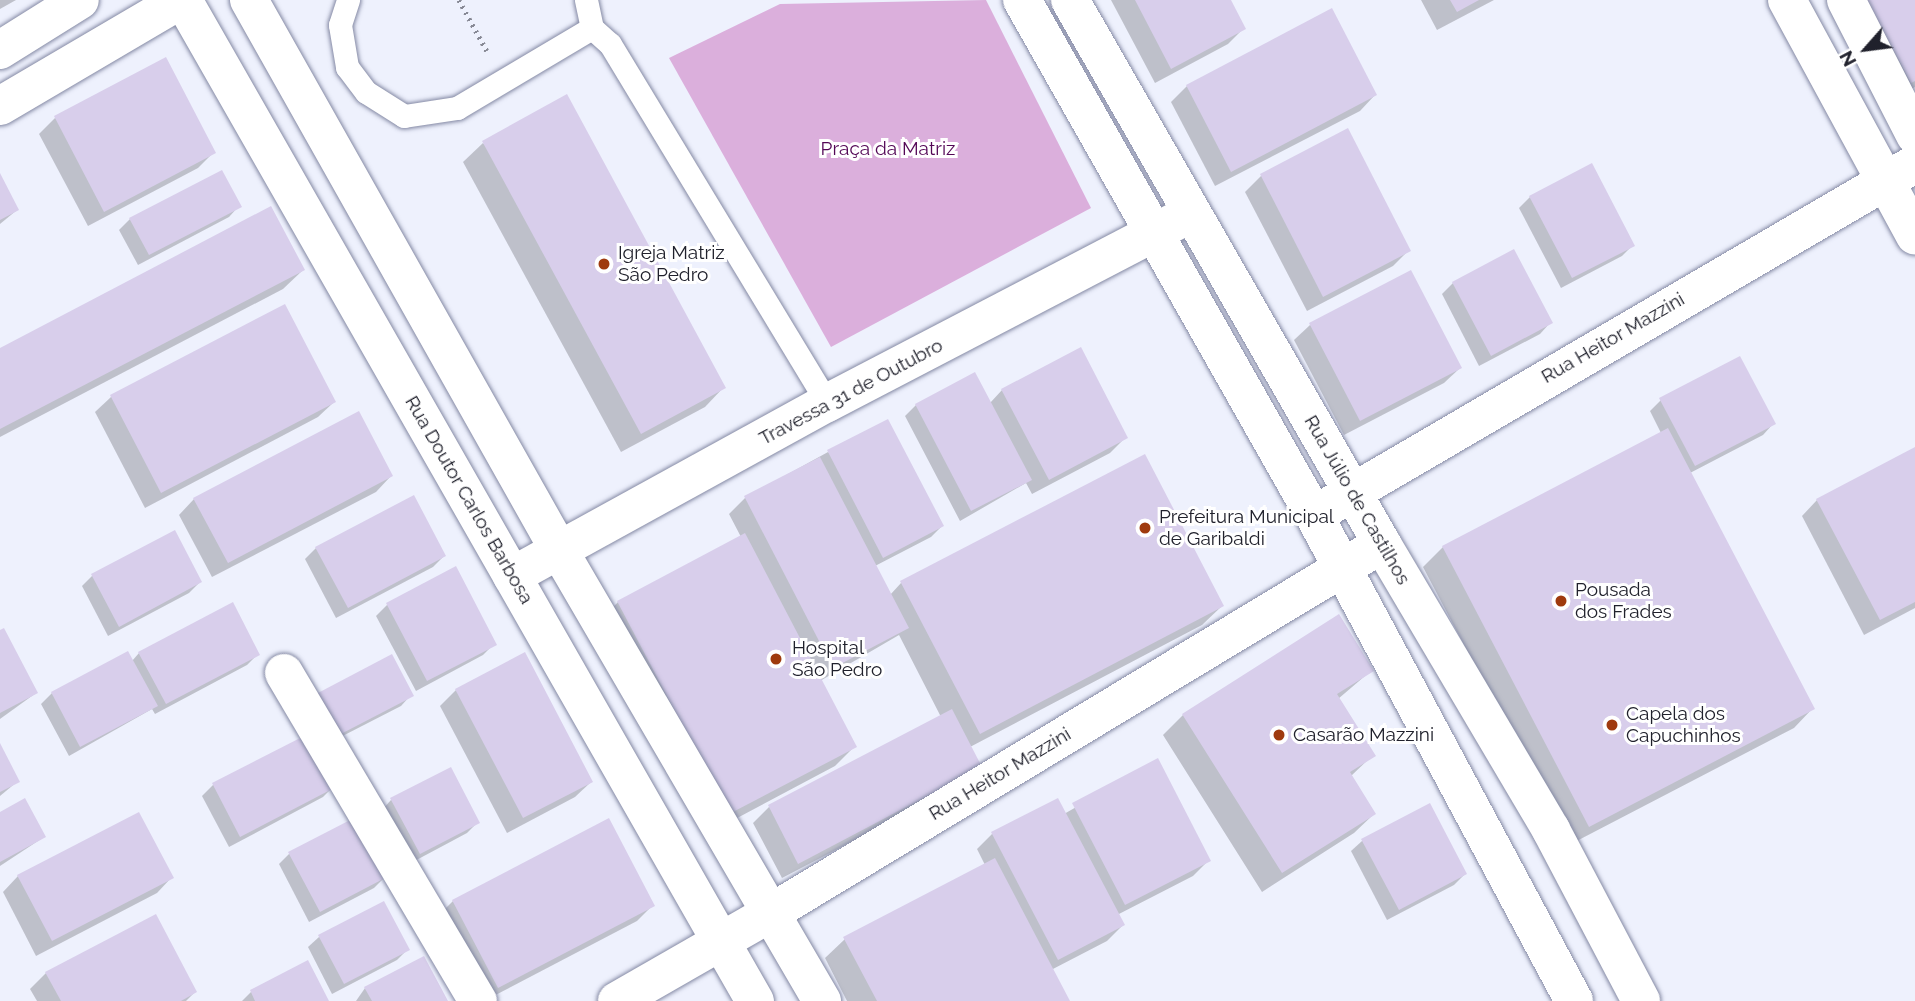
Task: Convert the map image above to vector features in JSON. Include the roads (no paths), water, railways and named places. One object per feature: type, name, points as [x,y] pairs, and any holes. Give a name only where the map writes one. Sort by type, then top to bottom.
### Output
[{"type":"street","points":[[0,50],[80,0]]},
{"type":"street","points":[[0,106],[182,0]]},
{"type":"street","name":"Rua Doutor Carlos Barbosa","points":[[182,0],[755,1001]]},
{"type":"street","points":[[249,0],[560,552],[769,915],[822,1001]]},
{"type":"street","points":[[1022,0],[1152,234],[1314,515],[1574,1001]]},
{"type":"street","name":"Rua Júlio de Castilhos","points":[[1070,0],[1351,491],[1551,830],[1642,1001]]},
{"type":"street","points":[[1787,0],[1900,172],[1915,236]]},
{"type":"street","points":[[1846,0],[1915,135]]},
{"type":"street","name":"Rua Heitor Mazzini","points":[[1314,515],[1900,172]]},
{"type":"street","name":"Travessa 31 de Outubro","points":[[512,576],[827,403],[1192,213]]},
{"type":"street","name":"Rua Heitor Mazzini","points":[[617,1001],[769,915],[1382,544]]},
{"type":"street","points":[[284,673],[478,1001]]},
{"type":"lane","points":[[348,0],[341,25],[347,66],[366,92],[404,116],[457,108],[505,82],[592,28]]},
{"type":"lane","points":[[586,0],[592,28],[610,44],[827,403]]},
{"type":"place","name":"Igreja Matriz São Pedro","points":[[604,264]]},
{"type":"place","name":"Prefeitura Municipal de Garibaldi","points":[[1145,528]]},
{"type":"place","name":"Pousada dos Frades","points":[[1561,601]]},
{"type":"place","name":"Hospital São Pedro","points":[[776,659]]},
{"type":"place","name":"Capela dos Capuchinhos","points":[[1612,725]]},
{"type":"place","name":"Casarão Mazzini","points":[[1279,735]]},
{"type":"park label","name":"Praça da Matriz","points":[[888,149]]}]
